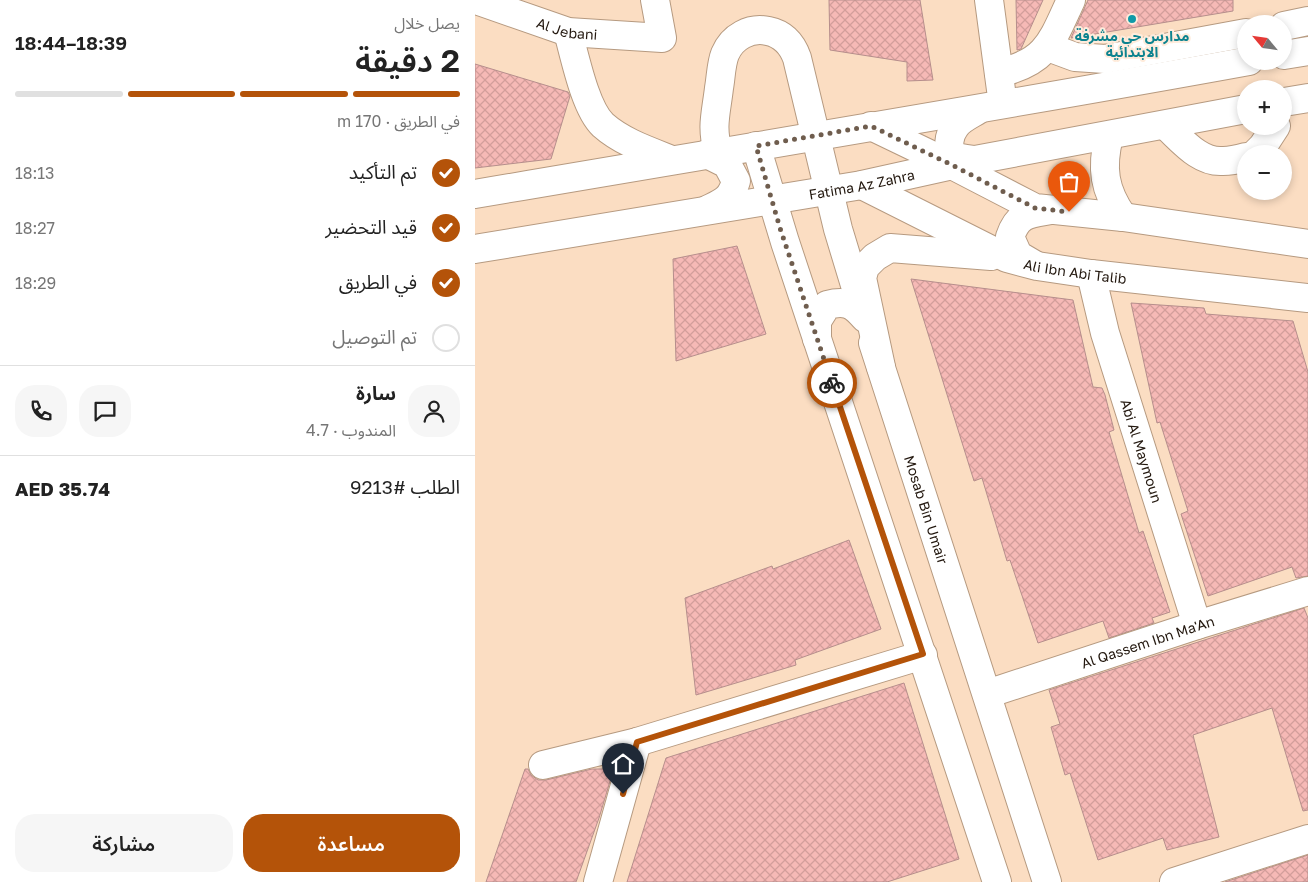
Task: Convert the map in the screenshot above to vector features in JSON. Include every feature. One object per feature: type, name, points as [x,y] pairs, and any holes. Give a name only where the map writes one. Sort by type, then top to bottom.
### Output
[{"type":"street","name":"Al Jebani","points":[[476,0],[568,32],[662,38],[655,0]]},
{"type":"street","points":[[964,163],[961,158],[954,155],[949,147],[950,135],[955,126],[991,107],[999,73],[989,0]]},
{"type":"street","points":[[999,73],[1017,69],[1039,56],[1055,36],[1071,0]]},
{"type":"street","points":[[1293,24],[1308,21]]},
{"type":"street","name":"Mosab Bin Umair","points":[[712,153],[713,126],[724,55],[739,36],[750,31],[774,32],[793,47],[797,58],[827,189],[849,268],[1047,882]]},
{"type":"street","points":[[568,32],[585,90],[592,107],[603,124],[637,146],[672,160]]},
{"type":"street","points":[[1048,46],[1075,58],[1105,60],[1237,35]]},
{"type":"street","points":[[1293,54],[1308,51]]},
{"type":"street","points":[[475,194],[991,107],[1237,63]]},
{"type":"street","name":"Fatima Az Zahra","points":[[475,249],[827,189],[862,185],[964,163],[1237,111]]},
{"type":"street","points":[[1165,125],[1194,151],[1207,159],[1222,162],[1237,159]]},
{"type":"street","points":[[871,126],[964,163],[1035,208],[1123,217],[1308,244]]},
{"type":"street","points":[[1109,136],[1104,164],[1105,179],[1115,206],[1123,217]]},
{"type":"street","points":[[756,146],[771,200],[923,654],[991,881]]},
{"type":"street","points":[[705,211],[725,201],[733,193],[736,181],[727,164],[712,153]]},
{"type":"street","name":"Ali Ibn Abi Talib","points":[[862,185],[1007,258],[1037,266],[1091,274],[1308,298]]},
{"type":"street","points":[[1037,266],[1018,255],[1010,237],[1014,226],[1021,218],[1030,214],[1051,210]]},
{"type":"street","points":[[881,367],[862,278],[865,267],[875,257],[890,248],[1007,258]]},
{"type":"street","name":"Abi Al Maymoun","points":[[1091,274],[1105,333],[1197,625]]},
{"type":"street","points":[[817,338],[817,321],[827,305],[839,302],[849,304],[857,309],[865,318]]},
{"type":"street","name":"Al Qassem Ibn Ma'An","points":[[987,694],[1197,625],[1308,591]]},
{"type":"street","points":[[543,765],[637,742],[923,654]]},
{"type":"street","points":[[598,882],[637,742]]},
{"type":"street","points":[[1174,882],[1308,838]]},
{"type":"building","points":[[829,0],[920,0],[933,80],[907,81],[907,62],[830,50]]},
{"type":"building","points":[[1016,0],[1043,0],[1021,49],[1017,50]]},
{"type":"building","name":"مدارس حي مشرفة الابتدائية","points":[[1088,0],[1233,0],[1233,11],[1071,38]]},
{"type":"building","points":[[475,64],[568,92],[570,96],[551,159],[475,168]]},
{"type":"building","points":[[737,246],[766,334],[676,361],[673,259]]},
{"type":"building","points":[[911,279],[1073,300],[1093,387],[1102,388],[1105,395],[1114,430],[1109,432],[1139,533],[1143,531],[1170,612],[1152,618],[1154,623],[1109,638],[1103,621],[1038,643],[1010,560],[1007,561],[982,478],[974,481]]},
{"type":"building","points":[[1131,303],[1204,308],[1206,314],[1293,321],[1308,372],[1308,576],[1296,578],[1292,567],[1208,596],[1181,514],[1188,511],[1160,422],[1157,423]]},
{"type":"building","points":[[849,540],[881,629],[795,660],[796,665],[696,695],[685,598],[772,566],[773,569]]},
{"type":"building","points":[[1304,608],[1308,618],[1308,810],[1303,811],[1272,708],[1193,735],[1219,837],[1167,850],[1163,838],[1098,860],[1070,773],[1065,775],[1051,727],[1060,724],[1049,690]]},
{"type":"building","points":[[904,683],[959,859],[887,882],[627,882],[666,758]]},
{"type":"building","points":[[525,769],[528,769],[531,775],[538,780],[546,780],[592,769],[607,769],[611,778],[576,882],[486,882]]},
{"type":"building","points":[[1308,855],[1308,882],[1225,882]]},
{"type":"way so far","points":[[832,383],[771,200],[756,146],[871,126],[1035,208],[1069,212]]},
{"type":"place","name":"مدارس حي مشرفة الابتدائية","points":[[1132,19]]},
{"type":"route","points":[[623,794],[637,742],[923,654],[832,383]]}]
